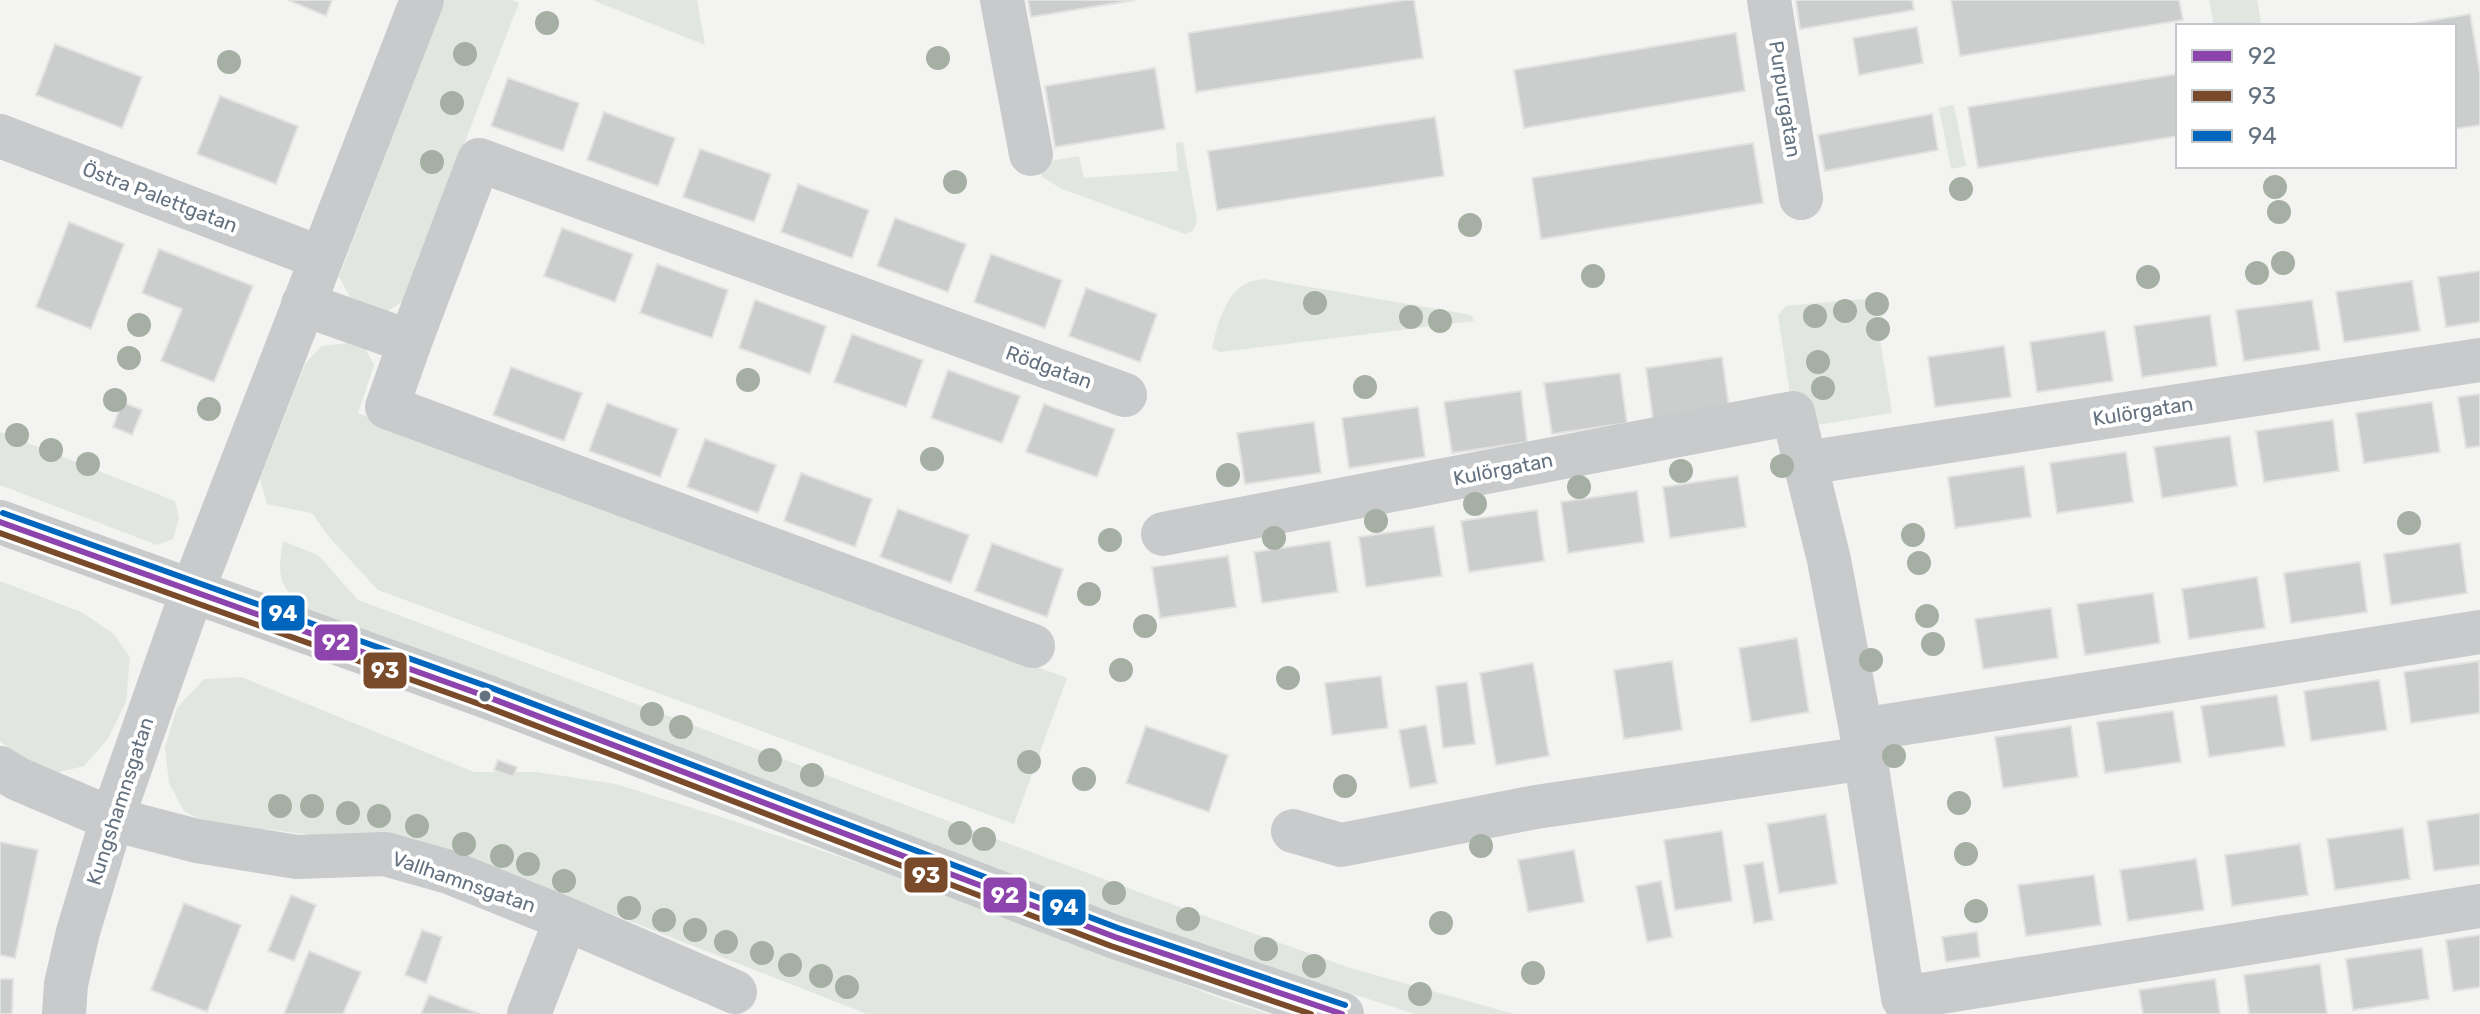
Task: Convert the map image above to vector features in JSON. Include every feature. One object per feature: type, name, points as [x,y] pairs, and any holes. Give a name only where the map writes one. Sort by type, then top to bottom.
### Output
[{"type":"street","points":[[192,592],[422,0]]},
{"type":"street","points":[[1002,0],[1031,154]]},
{"type":"street","name":"Purpurgatan","points":[[1769,0],[1801,198]]},
{"type":"street","name":"Östra Palettgatan","points":[[0,136],[321,258]]},
{"type":"street","name":"Rödgatan","points":[[1033,646],[387,407],[410,342],[479,160],[1125,395]]},
{"type":"street","points":[[303,304],[410,342]]},
{"type":"street","name":"Kulörgatan","points":[[1805,463],[2480,360]]},
{"type":"street","name":"Kulörgatan","points":[[1163,534],[1793,413],[1829,560],[1907,1006],[2480,906]]},
{"type":"street","points":[[0,522],[485,696],[1115,937],[1342,1014]]},
{"type":"street","name":"Kungshamnsgatan","points":[[64,1014],[66,984],[78,932],[112,819],[192,592]]},
{"type":"street","points":[[1293,831],[1341,845],[1863,744],[2480,632]]},
{"type":"street","name":"Vallhamnsgatan","points":[[0,768],[18,779],[112,819],[197,841],[297,857],[385,854],[449,872],[735,992]]},
{"type":"street","points":[[529,1014],[566,919]]},
{"type":"shaded area","points":[[445,0],[512,0],[519,3],[402,302],[383,314],[352,300],[339,277]]},
{"type":"shaded area","points":[[592,0],[697,0],[705,45]]},
{"type":"shaded area","points":[[2209,0],[2257,0],[2261,23],[2214,24]]},
{"type":"shaded area","points":[[1954,105],[1966,166],[1951,169],[1939,108]]},
{"type":"shaded area","points":[[1183,142],[1197,221],[1193,231],[1185,234],[1060,188],[1041,176],[1045,162],[1079,156],[1084,178],[1178,171],[1176,143]]},
{"type":"shaded area","points":[[1264,279],[1471,315],[1474,321],[1220,352],[1212,348],[1222,313],[1232,296],[1245,284]]},
{"type":"shaded area","points":[[1873,298],[1892,413],[1817,425],[1791,401],[1778,315],[1786,306]]},
{"type":"shaded area","points":[[348,343],[366,350],[374,365],[358,413],[1067,678],[1014,824],[378,590],[329,537],[312,513],[267,504],[260,479],[305,364],[321,346]]},
{"type":"shaded area","points":[[0,432],[175,501],[179,518],[173,539],[157,545],[0,485]]},
{"type":"shaded area","points":[[283,541],[318,555],[358,600],[1347,967],[1514,1014],[1415,1014],[1194,943],[302,609],[288,592],[280,572]]},
{"type":"shaded area","points":[[0,581],[81,612],[114,634],[130,657],[126,702],[108,739],[84,766],[52,774],[26,763],[0,741]]},
{"type":"shaded area","points":[[241,677],[474,772],[537,772],[616,784],[905,879],[1269,1014],[867,1014],[599,909],[485,872],[379,844],[266,829],[220,829],[184,811],[169,783],[165,747],[177,708],[204,679]]},
{"type":"building","points":[[288,0],[332,0],[326,16]]},
{"type":"building","points":[[1028,0],[1135,0],[1031,17]]},
{"type":"building","points":[[1414,0],[1423,58],[1196,92],[1188,33]]},
{"type":"building","points":[[1796,0],[1912,0],[1914,10],[1800,29]]},
{"type":"building","points":[[1951,0],[2179,0],[2183,20],[1960,56]]},
{"type":"building","points":[[2470,14],[2480,73],[2480,125],[2456,129],[2456,24],[2412,24]]},
{"type":"building","points":[[1917,27],[1923,63],[1859,75],[1853,38]]},
{"type":"building","points":[[1736,33],[1745,91],[1524,128],[1514,70]]},
{"type":"building","points":[[55,44],[142,77],[122,128],[36,95]]},
{"type":"building","points":[[1155,68],[1165,129],[1055,147],[1045,86]]},
{"type":"building","points":[[2176,74],[2176,136],[1978,168],[1968,107]]},
{"type":"building","points":[[508,78],[579,103],[563,151],[491,126]]},
{"type":"building","points":[[220,96],[298,126],[276,184],[197,154]]},
{"type":"building","points":[[604,112],[675,138],[658,186],[587,160]]},
{"type":"building","points":[[1932,114],[1938,150],[1825,171],[1818,135]]},
{"type":"building","points":[[1435,117],[1444,176],[1217,210],[1208,151]]},
{"type":"building","points":[[1753,143],[1763,203],[1541,239],[1532,178]]},
{"type":"building","points":[[700,149],[771,174],[754,222],[683,197]]},
{"type":"building","points":[[798,184],[869,210],[852,258],[781,232]]},
{"type":"building","points":[[895,218],[966,244],[948,292],[877,266]]},
{"type":"building","points":[[69,222],[124,244],[91,329],[36,307]]},
{"type":"building","points":[[562,228],[633,254],[615,302],[544,276]]},
{"type":"building","points":[[159,249],[253,286],[214,382],[161,361],[182,309],[142,293]]},
{"type":"building","points":[[991,254],[1062,280],[1045,328],[974,302]]},
{"type":"building","points":[[657,264],[728,290],[712,338],[640,313]]},
{"type":"building","points":[[2480,271],[2480,322],[2446,327],[2438,277]]},
{"type":"building","points":[[2412,281],[2420,331],[2344,342],[2336,292]]},
{"type":"building","points":[[1086,288],[1157,314],[1140,362],[1069,336]]},
{"type":"building","points":[[755,300],[826,326],[810,374],[739,348]]},
{"type":"building","points":[[2312,300],[2320,350],[2244,361],[2236,310]]},
{"type":"building","points":[[2210,315],[2217,366],[2142,377],[2134,326]]},
{"type":"building","points":[[2105,331],[2113,381],[2037,392],[2030,342]]},
{"type":"building","points":[[852,334],[923,360],[906,407],[834,382]]},
{"type":"building","points":[[2004,346],[2011,397],[1935,407],[1928,357]]},
{"type":"building","points":[[1722,357],[1729,408],[1653,419],[1646,368]]},
{"type":"building","points":[[511,367],[582,393],[564,441],[493,415]]},
{"type":"building","points":[[948,370],[1020,396],[1002,443],[931,418]]},
{"type":"building","points":[[1620,373],[1627,423],[1552,434],[1544,383]]},
{"type":"building","points":[[1521,391],[1527,442],[1452,453],[1444,402]]},
{"type":"building","points":[[2480,394],[2480,446],[2466,448],[2458,397]]},
{"type":"building","points":[[122,402],[142,410],[132,435],[113,427]]},
{"type":"building","points":[[2432,402],[2440,452],[2364,463],[2356,413]]},
{"type":"building","points":[[607,403],[678,429],[660,477],[589,451]]},
{"type":"building","points":[[1044,404],[1115,429],[1097,477],[1026,452]]},
{"type":"building","points":[[1418,407],[1425,457],[1349,468],[1342,418]]},
{"type":"building","points":[[2333,420],[2339,471],[2264,482],[2256,431]]},
{"type":"building","points":[[1314,422],[1321,473],[1245,484],[1237,433]]},
{"type":"building","points":[[2230,436],[2237,486],[2162,498],[2154,447]]},
{"type":"building","points":[[705,439],[776,465],[758,513],[687,487]]},
{"type":"building","points":[[2126,452],[2133,502],[2057,513],[2050,463]]},
{"type":"building","points":[[2024,466],[2031,517],[1955,528],[1948,477]]},
{"type":"building","points":[[801,473],[872,499],[855,547],[784,521]]},
{"type":"building","points":[[1738,476],[1746,527],[1670,538],[1663,487]]},
{"type":"building","points":[[1637,491],[1644,542],[1568,553],[1561,502]]},
{"type":"building","points":[[898,509],[969,535],[951,583],[880,557]]},
{"type":"building","points":[[1537,510],[1544,561],[1469,572],[1461,521]]},
{"type":"building","points":[[1434,526],[1442,576],[1366,587],[1359,537]]},
{"type":"building","points":[[1330,541],[1338,592],[1262,603],[1254,552]]},
{"type":"building","points":[[992,543],[1063,569],[1047,617],[975,591]]},
{"type":"building","points":[[2460,543],[2467,593],[2391,605],[2384,554]]},
{"type":"building","points":[[1228,556],[1236,607],[1160,618],[1152,567]]},
{"type":"building","points":[[2360,562],[2367,612],[2291,623],[2284,573]]},
{"type":"building","points":[[2257,577],[2265,628],[2189,639],[2182,589]]},
{"type":"building","points":[[2153,593],[2160,643],[2085,655],[2077,604]]},
{"type":"building","points":[[2051,608],[2058,658],[1983,669],[1975,619]]},
{"type":"building","points":[[1797,638],[1809,712],[1751,722],[1739,648]]},
{"type":"building","points":[[1672,661],[1682,730],[1624,739],[1614,670]]},
{"type":"building","points":[[2479,661],[2480,713],[2411,723],[2404,672]]},
{"type":"building","points":[[1533,663],[1549,756],[1496,765],[1480,673]]},
{"type":"building","points":[[1381,676],[1388,728],[1332,735],[1325,683]]},
{"type":"building","points":[[2379,680],[2387,730],[2311,741],[2304,691]]},
{"type":"building","points":[[1467,682],[1475,744],[1443,748],[1436,686]]},
{"type":"building","points":[[2277,695],[2285,746],[2209,757],[2201,706]]},
{"type":"building","points":[[2173,711],[2181,762],[2105,773],[2097,722]]},
{"type":"building","points":[[1426,725],[1437,783],[1410,788],[1399,730]]},
{"type":"building","points":[[1146,726],[1228,755],[1209,812],[1126,783]]},
{"type":"building","points":[[2071,726],[2078,777],[2003,788],[1995,737]]},
{"type":"building","points":[[498,760],[517,767],[513,777],[494,770]]},
{"type":"building","points":[[2480,813],[2480,865],[2434,871],[2427,821]]},
{"type":"building","points":[[1826,814],[1837,884],[1779,893],[1767,824]]},
{"type":"building","points":[[2403,828],[2410,879],[2335,890],[2327,839]]},
{"type":"building","points":[[1722,831],[1732,901],[1675,910],[1664,840]]},
{"type":"building","points":[[0,842],[38,850],[15,958],[0,955]]},
{"type":"building","points":[[2300,844],[2308,895],[2232,906],[2225,855]]},
{"type":"building","points":[[1574,850],[1584,902],[1528,912],[1518,860]]},
{"type":"building","points":[[2196,859],[2204,910],[2128,921],[2120,870]]},
{"type":"building","points":[[1763,862],[1773,920],[1754,923],[1744,865]]},
{"type":"building","points":[[2094,875],[2101,925],[2026,936],[2018,885]]},
{"type":"building","points":[[1661,881],[1672,937],[1647,942],[1636,886]]},
{"type":"building","points":[[291,895],[316,905],[294,961],[268,951]]},
{"type":"building","points":[[184,903],[241,925],[207,1012],[151,990]]},
{"type":"building","points":[[422,930],[442,937],[426,983],[405,975]]},
{"type":"building","points":[[1977,932],[1980,957],[1946,962],[1942,937]]},
{"type":"building","points":[[2480,935],[2480,987],[2453,991],[2446,940]]},
{"type":"building","points":[[2422,948],[2429,999],[2353,1010],[2346,959]]},
{"type":"building","points":[[309,951],[361,972],[343,1014],[284,1014]]},
{"type":"building","points":[[2320,964],[2327,1014],[2249,1014],[2244,975]]},
{"type":"building","points":[[0,979],[13,979],[12,1014],[0,1014]]},
{"type":"building","points":[[2215,979],[2220,1014],[2143,1014],[2139,990]]},
{"type":"building","points":[[429,995],[480,1014],[421,1014]]},
{"type":"transit line","name":"94","points":[[3,513],[489,687],[1118,928],[1345,1005]]},
{"type":"transit line","name":"92","points":[[0,522],[485,696],[1115,937],[1342,1014]]},
{"type":"transit line","name":"93","points":[[0,533],[482,705],[1111,946],[1311,1014]]}]
